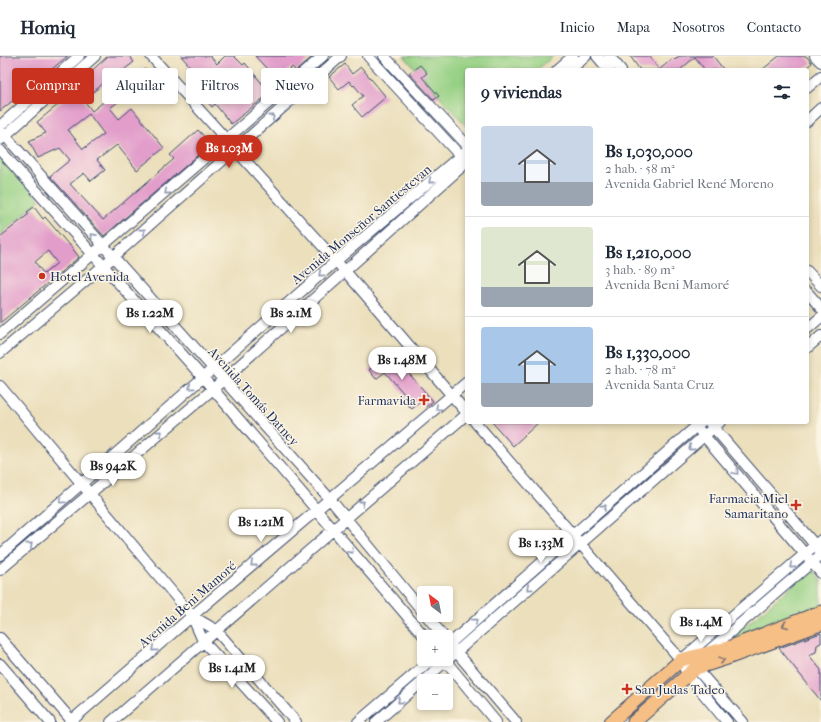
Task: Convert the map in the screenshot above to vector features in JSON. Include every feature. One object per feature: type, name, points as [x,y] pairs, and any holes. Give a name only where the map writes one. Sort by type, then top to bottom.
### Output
[{"type":"main road","points":[[610,722],[681,660],[703,656],[821,612]]},
{"type":"main road","points":[[634,722],[692,671],[821,624]]},
{"type":"street","points":[[0,126],[79,56]]},
{"type":"street","points":[[2,135],[95,56]]},
{"type":"street","points":[[151,56],[345,271],[465,411]]},
{"type":"street","points":[[0,334],[104,247],[323,56]]},
{"type":"street","points":[[0,353],[103,266],[341,56]]},
{"type":"street","points":[[368,56],[465,158]]},
{"type":"street","points":[[384,56],[465,143]]},
{"type":"street","points":[[559,68],[573,56]]},
{"type":"street","points":[[572,68],[586,56]]},
{"type":"street","points":[[597,56],[607,68]]},
{"type":"street","points":[[609,56],[620,68]]},
{"type":"street","points":[[815,56],[821,62]]},
{"type":"street","points":[[809,86],[821,76]]},
{"type":"street","points":[[809,118],[821,108]]},
{"type":"street","name":"Avenida Tomás Datney","points":[[2,135],[330,499],[417,604]]},
{"type":"street","points":[[0,150],[94,255]]},
{"type":"street","name":"Avenida Monseñor Santiestevan","points":[[0,555],[336,261],[465,160]]},
{"type":"street","name":"Avenida Monseñor Santiestevan","points":[[0,570],[213,388],[345,271],[465,160]]},
{"type":"street","name":"Avenida Tomás Datney","points":[[94,255],[213,388],[419,630]]},
{"type":"street","points":[[809,272],[821,286]]},
{"type":"street","points":[[809,294],[821,308]]},
{"type":"street","points":[[809,327],[821,317]]},
{"type":"street","points":[[809,346],[821,336]]},
{"type":"street","name":"Avenida Beni Mamoré","points":[[72,722],[192,616],[465,384]]},
{"type":"street","points":[[0,386],[192,616],[203,641],[277,722]]},
{"type":"street","points":[[112,722],[203,641],[465,415]]},
{"type":"street","points":[[477,424],[681,660],[743,722]]},
{"type":"street","points":[[453,636],[572,535],[696,424],[821,573]]},
{"type":"street","points":[[453,654],[705,435],[714,424],[819,546],[805,554],[681,660]]},
{"type":"street","points":[[692,671],[703,656],[821,555]]},
{"type":"street","points":[[192,616],[216,630],[296,722]]},
{"type":"street","points":[[0,638],[72,722]]},
{"type":"street","name":"Avenida Tomás Datney","points":[[453,649],[516,722]]},
{"type":"street","points":[[0,664],[50,722]]},
{"type":"street","points":[[358,722],[424,666]]},
{"type":"street","points":[[376,722],[438,666]]},
{"type":"street","points":[[450,666],[496,722]]},
{"type":"street","points":[[692,671],[727,722]]},
{"type":"green space","points":[[404,56],[553,56],[539,68],[465,68],[465,125]]},
{"type":"green space","points":[[0,154],[40,200],[0,235]]},
{"type":"green space","points":[[812,569],[821,580],[821,607],[730,642],[730,639]]},
{"type":"building","points":[[0,56],[68,56],[53,68],[12,68],[12,101],[0,111]]},
{"type":"building","points":[[108,56],[129,56],[134,62],[126,68],[102,68],[102,84],[94,91],[94,69]]},
{"type":"building","points":[[181,56],[210,56],[217,64],[225,56],[234,56],[243,65],[245,63],[249,68],[189,68],[189,65]]},
{"type":"building","points":[[255,56],[313,56],[299,68],[266,68]]},
{"type":"building","points":[[630,56],[650,56],[658,68],[639,68]]},
{"type":"building","points":[[679,56],[713,56],[722,68],[703,68],[695,57],[682,68],[661,68],[673,58],[675,60]]},
{"type":"building","points":[[779,56],[806,56],[812,63],[806,68],[764,68]]},
{"type":"building","points":[[345,64],[352,74],[361,67],[386,97],[362,117],[352,105],[363,96],[354,85],[353,86],[349,81],[339,89],[329,77]]},
{"type":"building","points":[[420,65],[427,73],[422,77],[439,96],[434,100],[409,73]]},
{"type":"building","points":[[253,73],[261,82],[261,100],[231,124],[215,104],[253,104]]},
{"type":"building","points":[[102,103],[115,104],[110,108],[119,119],[132,108],[164,148],[137,170],[117,145],[97,160],[105,170],[91,181],[84,173],[70,184],[103,220],[174,159],[170,155],[198,130],[211,144],[104,236],[50,176],[70,160],[60,148],[38,158],[29,141],[46,133],[37,122],[59,104],[87,104],[92,111]],"holes":[[[89,114],[104,134],[83,149],[68,130]]]},
{"type":"building","points":[[34,207],[43,219],[45,217],[79,257],[0,323],[0,237],[29,214],[27,212]],"holes":[[[48,251],[57,263],[44,274],[35,262]]]},
{"type":"building","points":[[390,352],[433,401],[426,407],[421,401],[412,409],[402,399],[406,396],[385,372],[376,379],[369,370]]},
{"type":"building","points":[[494,424],[537,424],[513,446]]},
{"type":"building","points":[[821,633],[821,643],[817,645],[816,652],[809,655],[821,670],[821,701],[779,648]]},
{"type":"place","name":"Hotel Avenida","points":[[42,276]]},
{"type":"place","name":"Farmavida","points":[[424,400]]},
{"type":"place","name":"Farmacia Miel Samaritano","points":[[796,505]]},
{"type":"place","name":"San Judas Tadeo","points":[[627,689]]}]
